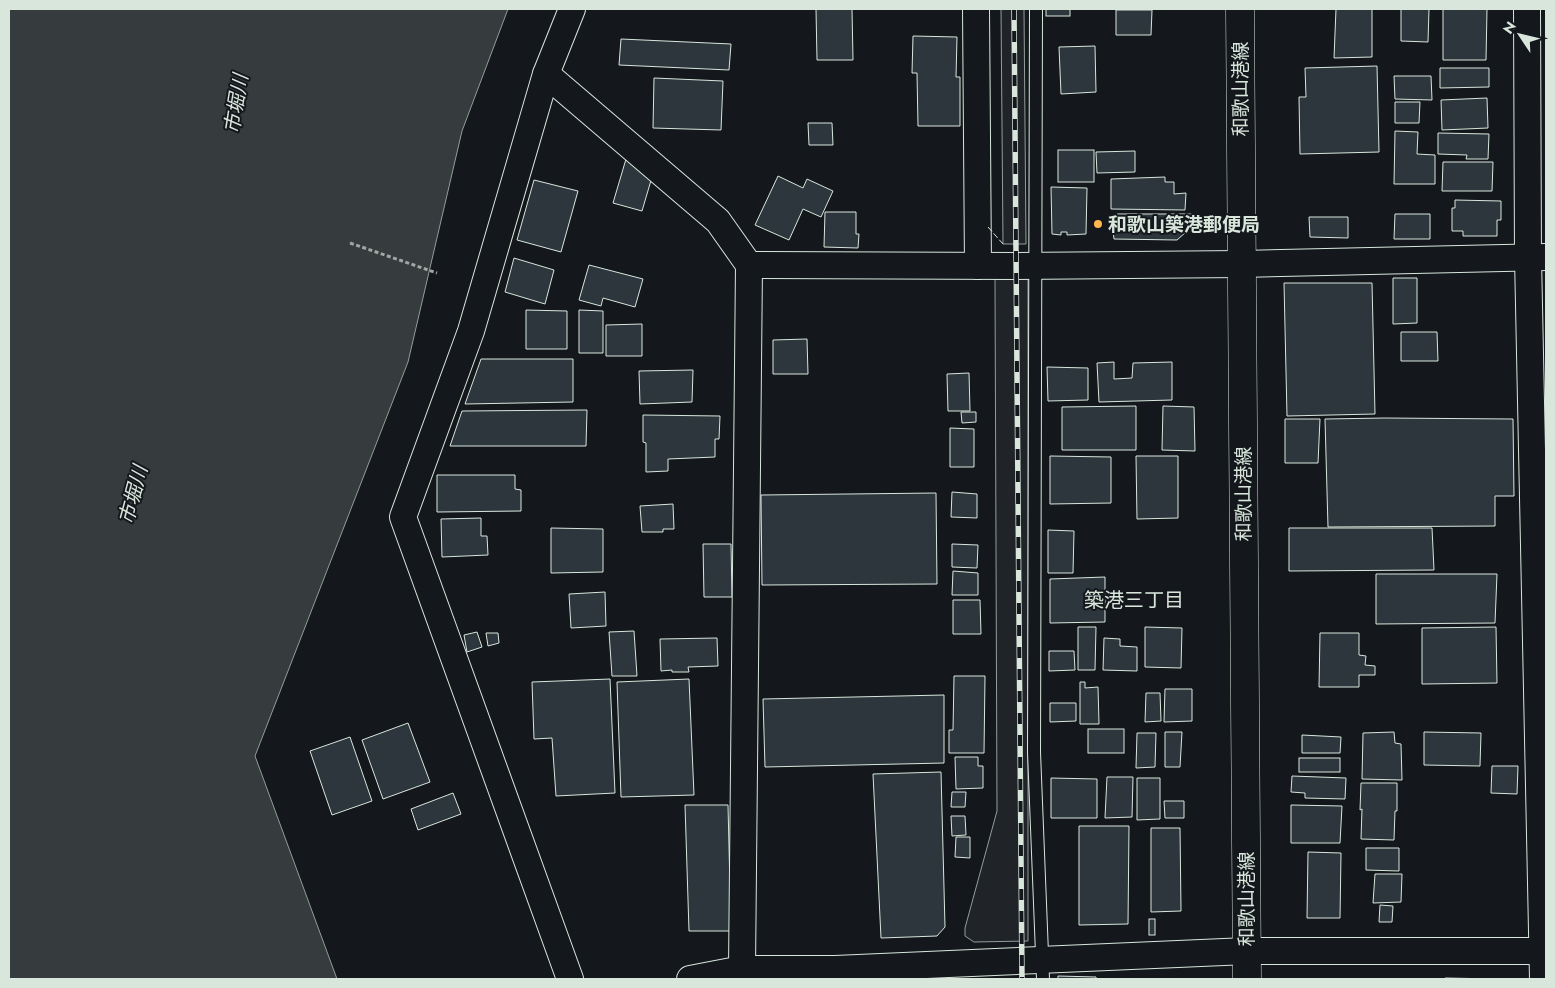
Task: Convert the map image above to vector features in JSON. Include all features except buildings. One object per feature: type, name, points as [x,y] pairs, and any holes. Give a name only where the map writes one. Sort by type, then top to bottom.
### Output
[{"type":"main road","name":"和歌山港線","points":[[1240,9],[1247,979]]},
{"type":"street","points":[[570,979],[403,517],[472,331],[546,74],[572,9]]},
{"type":"street","points":[[976,9],[978,266]]},
{"type":"street","points":[[1527,9],[1537,257],[1544,979]]},
{"type":"street","points":[[546,74],[718,221],[749,265],[742,969]]},
{"type":"street","points":[[749,265],[1036,266],[1242,264],[1537,257]]},
{"type":"street","points":[[690,979],[742,969],[1043,969],[1247,951],[1545,951]]},
{"type":"lane","points":[[1036,9],[1034,752],[1043,969]]},
{"type":"path","points":[[350,242],[437,273]]},
{"type":"shaded area","points":[[1001,9],[1024,9],[1026,244],[1003,244]]},
{"type":"shaded area","points":[[1028,278],[1028,941],[974,942],[965,936],[965,928],[997,811],[995,279]]},
{"type":"water","name":"市堀川","points":[[9,9],[508,9],[462,131],[408,362],[255,756],[337,979],[9,979]]},
{"type":"railway","points":[[1014,9],[1022,979]]},
{"type":"fence","points":[[988,227],[1003,244]]},
{"type":"place","name":"和歌山築港郵便局","points":[[1098,224]]},
{"type":"district","name":"築港三丁目","points":[[1134,600]]}]
